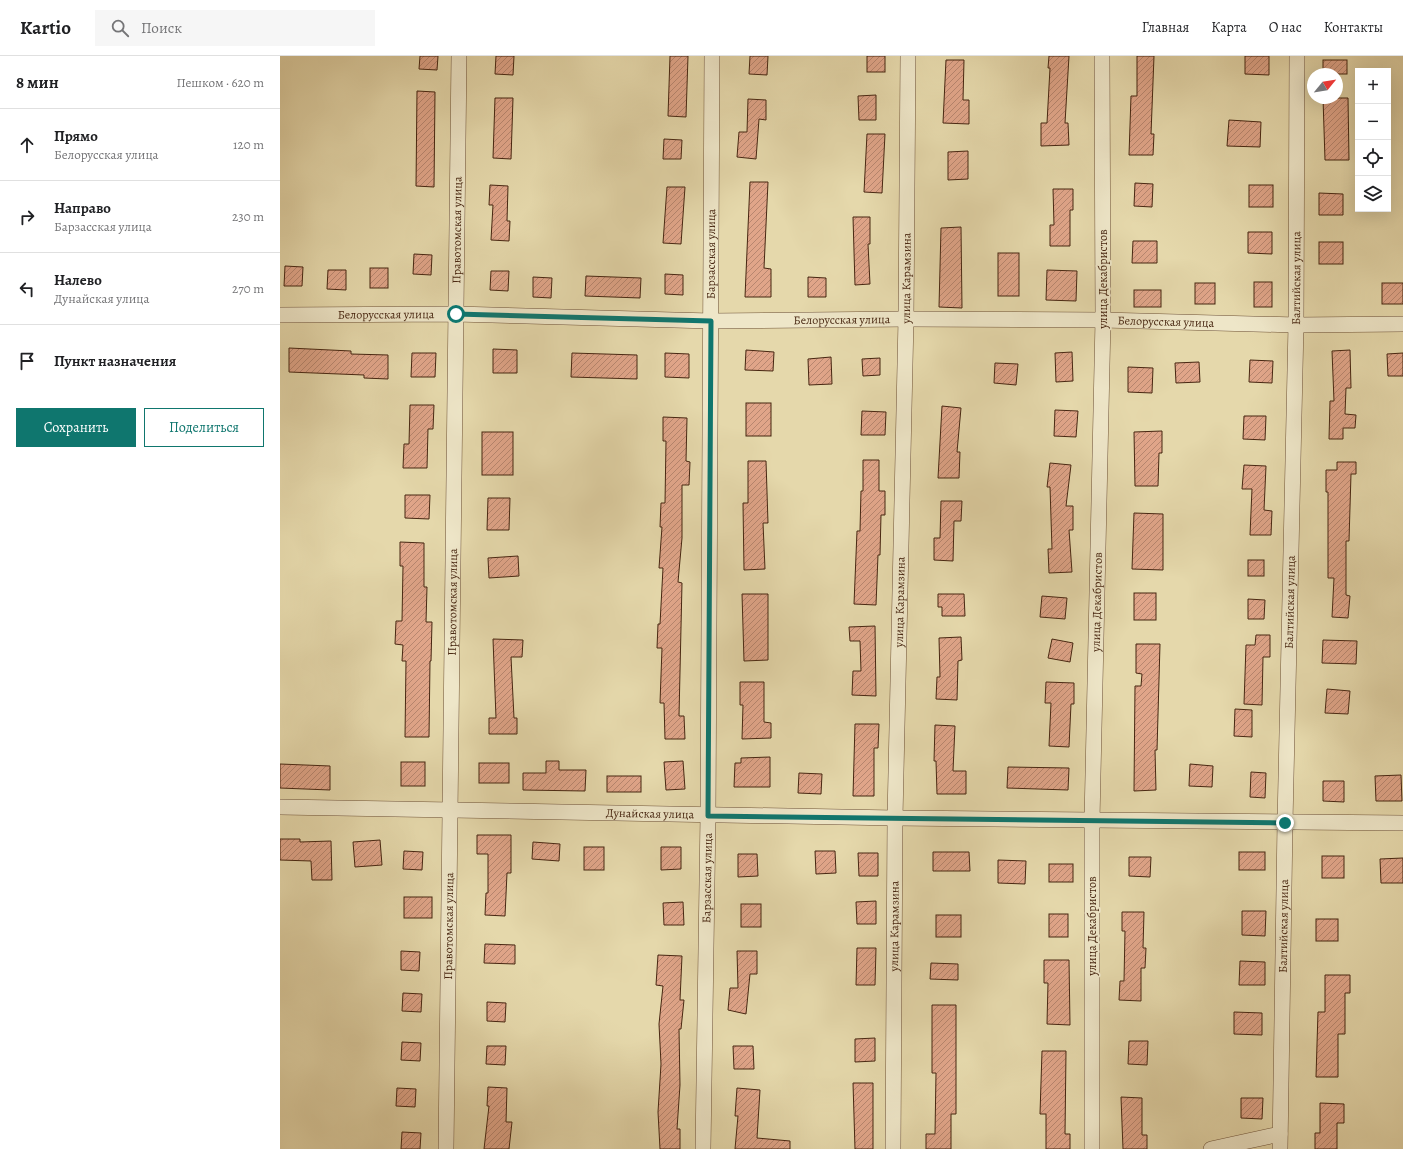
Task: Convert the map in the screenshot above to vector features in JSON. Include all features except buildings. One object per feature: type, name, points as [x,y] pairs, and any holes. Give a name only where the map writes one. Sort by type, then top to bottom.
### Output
[{"type":"street","name":"Правотомская улица","points":[[446,1149],[459,56]]},
{"type":"street","name":"Барзасская улица","points":[[703,1149],[708,816],[712,56]]},
{"type":"street","name":"улица Карамзина","points":[[893,1149],[895,818],[906,319],[908,56]]},
{"type":"street","name":"улица Декабристов","points":[[1092,1149],[1092,820],[1103,320],[1102,56]]},
{"type":"street","name":"Балтийская улица","points":[[1280,1149],[1285,823],[1296,325],[1297,56]]},
{"type":"street","name":"Белорусская улица","points":[[280,315],[456,314],[711,321],[906,319],[1103,320],[1296,325],[1403,324]]},
{"type":"street","name":"Дунайская улица","points":[[280,807],[708,816],[1403,823]]},
{"type":"street","points":[[1211,1149],[1280,1134]]},
{"type":"route","points":[[456,314],[711,321],[708,816],[1285,823]]}]
